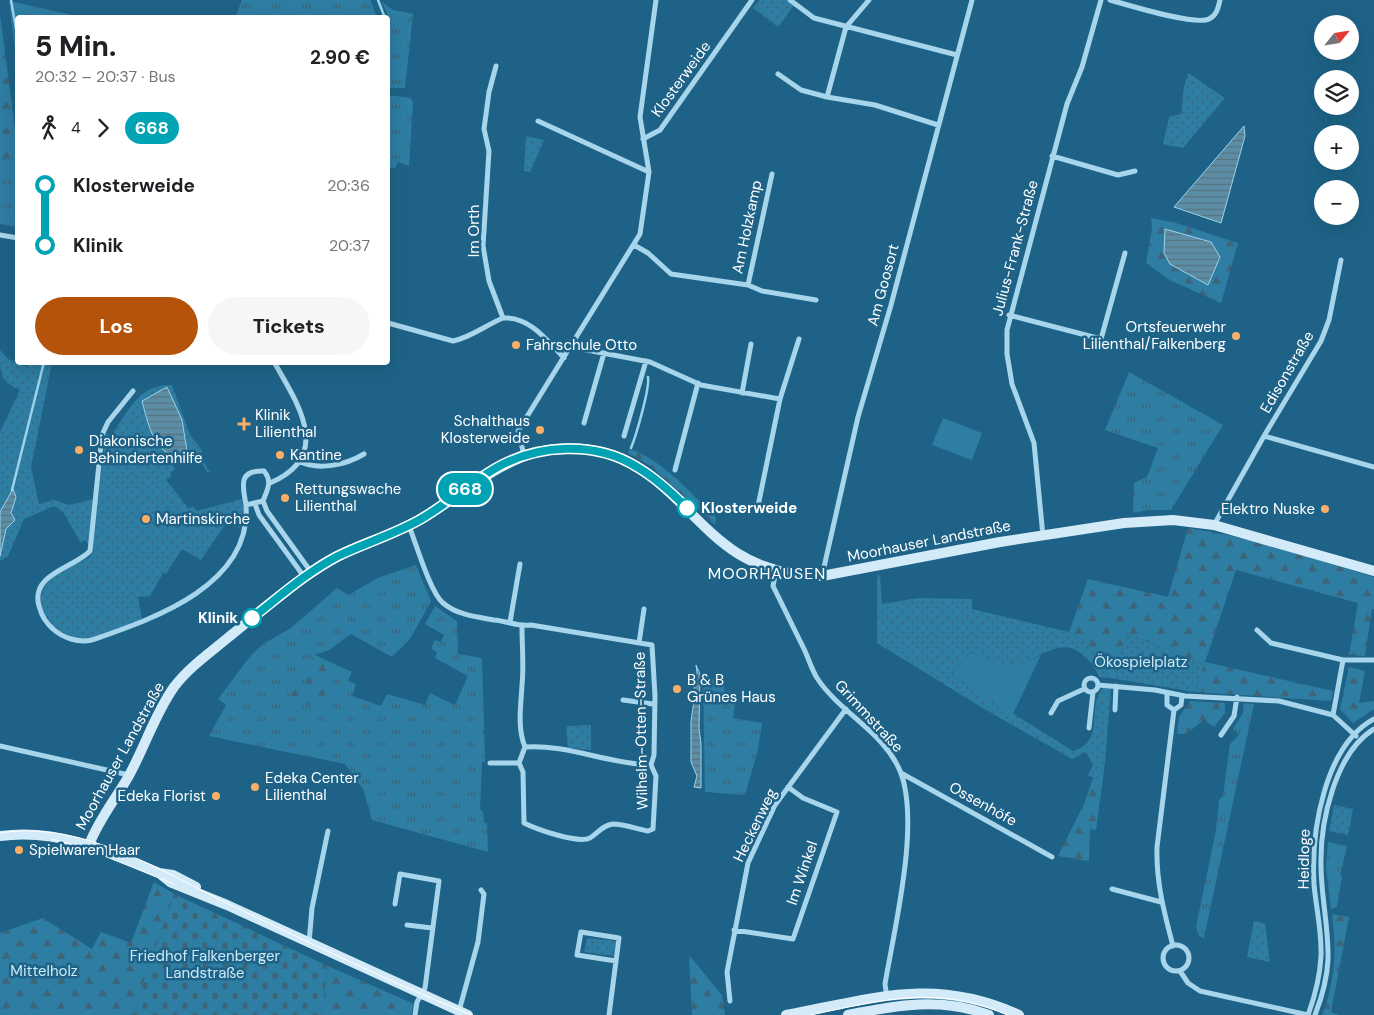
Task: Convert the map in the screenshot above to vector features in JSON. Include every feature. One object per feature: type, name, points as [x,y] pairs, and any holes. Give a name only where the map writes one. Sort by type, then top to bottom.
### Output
[{"type":"street","points":[[524,455],[518,431],[640,234],[649,172],[640,117],[656,0]]},
{"type":"street","name":"Klosterweide","points":[[643,139],[660,130],[752,0]]},
{"type":"street","points":[[790,0],[814,18],[957,55]]},
{"type":"street","points":[[827,97],[846,27],[869,0]]},
{"type":"street","name":"Am Goosort","points":[[822,576],[858,418],[891,305],[972,0]]},
{"type":"street","name":"Julius-Frank-Straße","points":[[1043,536],[1034,443],[1012,384],[1006,354],[1009,315],[1067,104],[1082,66],[1101,0]]},
{"type":"street","points":[[1110,0],[1188,20],[1207,20],[1217,13],[1220,0]]},
{"type":"street","name":"Im Orth","points":[[496,66],[488,92],[484,129],[489,151],[483,246],[489,281],[503,318]]},
{"type":"street","points":[[778,74],[801,90],[827,97],[875,105],[938,125]]},
{"type":"street","points":[[538,121],[649,172]]},
{"type":"street","points":[[1052,156],[1118,175],[1134,171]]},
{"type":"street","name":"Am Holzkamp","points":[[748,285],[772,174]]},
{"type":"street","points":[[0,235],[15,238]]},
{"type":"street","name":"Am Holzkamp","points":[[634,245],[648,253],[671,274],[748,285],[762,291],[816,300]]},
{"type":"street","points":[[1009,315],[1101,339],[1125,254]]},
{"type":"street","name":"Edisonstraße","points":[[1214,525],[1264,436],[1321,341],[1329,320],[1341,260]]},
{"type":"street","points":[[390,324],[453,341],[462,340],[486,325],[503,318],[514,317],[540,333],[564,358]]},
{"type":"street","points":[[758,506],[780,399],[799,339]]},
{"type":"street","points":[[742,393],[752,344]]},
{"type":"street","points":[[570,347],[646,361],[698,383],[780,399]]},
{"type":"street","points":[[584,423],[604,352]]},
{"type":"street","points":[[624,436],[646,361]]},
{"type":"street","points":[[276,365],[304,418],[306,431],[305,445],[299,461],[283,477],[270,483],[263,501],[267,511],[308,576]]},
{"type":"street","points":[[675,470],[698,383]]},
{"type":"street","points":[[133,391],[108,422],[102,436],[90,551],[50,576],[38,592],[40,609],[50,627],[62,635],[83,642],[162,615],[214,581],[232,557],[246,529],[243,480],[245,476],[254,471],[264,471],[270,483]]},
{"type":"street","points":[[1264,436],[1374,467]]},
{"type":"street","name":"Moorhauser Landstraße","points":[[89,845],[96,828],[129,776],[158,714],[174,687],[200,661],[308,576],[336,558],[409,526],[439,508],[487,474],[524,455],[554,449],[590,450],[616,456],[636,466],[672,493],[735,552],[776,571],[796,575],[822,576],[880,567],[954,550],[1151,520],[1193,521],[1214,525],[1374,571]]},
{"type":"street","points":[[299,461],[308,466],[335,464],[354,460],[364,454]]},
{"type":"street","points":[[246,506],[263,501]]},
{"type":"street","points":[[255,504],[259,515],[308,576]]},
{"type":"street","name":"Wilhelm-Otten-Straße","points":[[409,526],[429,576],[444,603],[470,616],[510,622],[522,627],[531,625],[652,645],[655,672],[653,704],[654,755],[651,764],[656,776],[653,830],[648,831],[613,824],[604,827],[590,838],[580,840],[524,823],[523,772],[519,763]]},
{"type":"street","points":[[510,622],[520,564]]},
{"type":"street","name":"Grimmstraße","points":[[776,571],[773,586],[818,679],[887,750],[901,773],[907,809],[906,848],[901,896],[885,984],[889,1007]]},
{"type":"street","name":"Wilhelm-Otten-Straße","points":[[639,643],[644,609]]},
{"type":"street","points":[[490,763],[519,763],[525,747],[522,739],[520,702],[523,684],[522,627]]},
{"type":"street","points":[[1257,630],[1271,642],[1343,660],[1374,660]]},
{"type":"street","points":[[1333,715],[1343,660]]},
{"type":"street","points":[[1084,689],[1084,682],[1089,678],[1095,679],[1098,685]]},
{"type":"street","points":[[1098,685],[1182,696],[1279,701],[1333,715],[1360,740]]},
{"type":"street","points":[[1089,728],[1093,692],[1098,685]]},
{"type":"street","points":[[1115,710],[1116,686]]},
{"type":"street","points":[[1051,713],[1058,701],[1084,689],[1093,692]]},
{"type":"street","points":[[1167,693],[1168,706],[1174,710]]},
{"type":"street","points":[[1172,946],[1161,902],[1157,876],[1157,847],[1174,710],[1181,705],[1182,696]]},
{"type":"street","points":[[1221,735],[1234,716],[1237,698]]},
{"type":"street","points":[[623,700],[653,704]]},
{"type":"street","name":"Heckenweg","points":[[730,1001],[727,972],[748,863],[775,805],[846,708]]},
{"type":"street","name":"Heidloge","points":[[1308,1015],[1317,988],[1321,956],[1314,875],[1318,818],[1333,769],[1354,734],[1374,719]]},
{"type":"street","name":"Heidloge","points":[[1315,1015],[1324,988],[1328,961],[1328,934],[1321,866],[1324,827],[1337,779],[1346,760],[1360,740],[1374,728]]},
{"type":"street","points":[[0,746],[129,776]]},
{"type":"street","points":[[525,747],[534,746],[586,754],[597,758],[651,764]]},
{"type":"street","name":"Ossenhöfe","points":[[901,773],[1052,857]]},
{"type":"street","name":"Im Winkel","points":[[734,930],[793,939],[837,812],[803,798],[788,787]]},
{"type":"street","points":[[309,943],[312,908],[328,831]]},
{"type":"street","points":[[0,836],[35,834],[55,836],[89,845],[159,873],[176,877],[227,905],[463,1013],[478,942],[484,894],[481,890]]},
{"type":"street","points":[[395,904],[400,874],[439,881],[425,988],[415,1015]]},
{"type":"street","points":[[1112,889],[1161,902]]},
{"type":"street","points":[[407,925],[432,928]]},
{"type":"street","points":[[609,1015],[619,938],[580,932],[577,955],[616,961]]},
{"type":"street","points":[[1172,946],[1181,946],[1189,954],[1187,966],[1180,971],[1170,970],[1164,962],[1165,952],[1172,946]]},
{"type":"street","points":[[1180,971],[1188,983],[1200,991],[1308,1015]]},
{"type":"street","points":[[786,1015],[886,996],[923,992],[952,994],[986,1002],[1019,1015]]},
{"type":"street","points":[[848,1015],[918,1003],[946,1005],[990,1015]]},
{"type":"green space","points":[[242,0],[370,0],[376,15],[236,15]]},
{"type":"green space","points":[[760,0],[787,0],[794,5],[778,27],[753,8]]},
{"type":"green space","points":[[9,1],[73,15],[15,15],[15,51]]},
{"type":"green space","points":[[382,2],[393,10],[413,14],[405,88],[390,88],[390,15],[388,15]]},
{"type":"green space","points":[[0,14],[15,129],[15,163],[0,159]]},
{"type":"green space","points":[[1188,73],[1225,98],[1183,148],[1163,144],[1169,117],[1181,114],[1184,87]]},
{"type":"green space","points":[[390,95],[410,98],[413,102],[409,166],[398,162],[395,168],[390,167]]},
{"type":"green space","points":[[526,136],[544,140],[530,172],[524,171]]},
{"type":"green space","points":[[0,159],[15,163],[15,227],[0,224]]},
{"type":"green space","points":[[1151,218],[1176,223],[1238,243],[1221,303],[1170,280],[1146,263],[1152,229]]},
{"type":"green space","points":[[0,350],[8,359],[15,362],[15,365],[27,367],[28,365],[52,365],[31,467],[39,504],[54,500],[69,505],[98,498],[106,433],[111,436],[129,409],[142,394],[161,386],[172,385],[190,435],[203,452],[199,454],[210,472],[207,472],[199,458],[194,461],[186,455],[172,464],[175,469],[170,473],[171,477],[166,480],[189,509],[193,506],[197,511],[242,499],[244,510],[240,528],[227,522],[201,560],[182,549],[166,574],[163,573],[150,596],[138,597],[142,620],[101,636],[87,639],[68,636],[52,625],[42,608],[43,590],[57,574],[90,557],[94,551],[85,540],[81,543],[63,512],[54,506],[24,519],[8,556],[0,561],[0,432],[20,390],[5,380],[0,366]]},
{"type":"green space","points":[[1129,372],[1223,425],[1171,510],[1147,510],[1133,513],[1134,483],[1147,477],[1158,448],[1105,430]]},
{"type":"green space","points":[[943,418],[982,433],[972,460],[932,445]]},
{"type":"green space","points":[[630,449],[654,461],[676,478],[716,517],[715,525],[651,466],[628,453]]},
{"type":"green space","points":[[1188,528],[1258,543],[1374,577],[1374,609],[1372,609],[1365,656],[1349,655],[1358,603],[1236,570],[1205,662],[1333,691],[1331,701],[1195,692],[1204,665],[1126,633],[1116,679],[1109,678],[1093,652],[1069,632],[1088,579],[1168,597]]},
{"type":"green space","points":[[416,565],[431,601],[410,639],[392,657],[351,634],[329,650],[314,655],[352,672],[348,681],[356,684],[352,696],[381,706],[387,694],[425,705],[430,693],[455,705],[468,676],[435,658],[437,652],[431,649],[435,640],[441,642],[444,635],[425,624],[435,606],[457,621],[458,654],[482,658],[485,762],[482,762],[480,810],[483,811],[484,823],[487,823],[488,852],[372,820],[363,789],[345,764],[209,736],[226,705],[218,699],[251,655],[263,644],[291,628],[337,588],[348,595],[380,577]]},
{"type":"green space","points":[[877,575],[880,576],[882,604],[918,598],[972,599],[972,609],[1069,632],[1088,646],[1098,657],[1109,678],[1099,677],[1083,655],[1074,649],[1065,647],[1047,651],[1029,660],[1011,665],[989,661],[970,652],[952,675],[1073,751],[1090,740],[1093,732],[1098,696],[1103,688],[1111,688],[1105,763],[1097,779],[1088,775],[1093,765],[1086,752],[1072,759],[986,710],[877,643]]},
{"type":"green space","name":"Ökospielplatz","points":[[1126,633],[1204,665],[1195,692],[1116,679]]},
{"type":"green space","points":[[970,652],[987,660],[1005,664],[1023,662],[1041,655],[1013,714],[952,675]]},
{"type":"green space","points":[[313,654],[328,661],[323,681],[327,692],[308,705],[294,701],[289,691],[306,685],[300,675]]},
{"type":"green space","points":[[1349,667],[1365,671],[1359,703],[1374,701],[1374,709],[1353,723],[1340,709]]},
{"type":"green space","points":[[703,677],[725,680],[724,691],[732,692],[730,702],[735,703],[733,718],[762,723],[758,750],[745,795],[705,792]]},
{"type":"green space","points":[[1190,701],[1225,703],[1225,713],[1214,727],[1204,720],[1186,734],[1177,734],[1179,717]]},
{"type":"green space","points":[[1244,703],[1254,704],[1204,938],[1199,936],[1196,927],[1216,830],[1219,800],[1223,796],[1230,744],[1239,735],[1233,729],[1243,713]]},
{"type":"green space","points":[[591,725],[591,750],[568,748],[566,726]]},
{"type":"green space","points":[[1105,763],[1096,830],[1090,829],[1089,861],[1058,856],[1084,804],[1093,778],[1097,779]]},
{"type":"green space","points":[[1334,805],[1353,809],[1348,835],[1329,831]]},
{"type":"green space","points":[[1328,842],[1347,846],[1340,876],[1342,877],[1337,907],[1331,909],[1326,867]]},
{"type":"green space","name":"Mittelholz","points":[[154,882],[174,894],[132,1015],[0,1015],[0,933],[43,918],[92,949],[101,932],[131,943]]},
{"type":"green space","name":"Friedhof Falkenberger Landstraße","points":[[174,894],[328,966],[321,1015],[132,1015]]},
{"type":"green space","points":[[1332,914],[1349,917],[1331,1012],[1339,1015],[1322,1015],[1330,990],[1334,966]]},
{"type":"green space","points":[[1254,921],[1265,924],[1270,962],[1247,957]]},
{"type":"green space","points":[[587,938],[616,941],[614,956],[584,952]]},
{"type":"green space","points":[[689,955],[722,995],[725,1015],[692,1015]]},
{"type":"green space","points":[[328,966],[414,1004],[411,1015],[321,1015]]},
{"type":"shaded area","points":[[1244,126],[1245,136],[1221,223],[1174,207]]},
{"type":"shaded area","points":[[1165,229],[1211,242],[1220,257],[1208,285],[1170,264],[1164,253]]},
{"type":"shaded area","points":[[167,387],[182,420],[187,451],[174,457],[161,447],[152,434],[142,401]]},
{"type":"shaded area","points":[[13,489],[16,497],[11,513],[15,520],[6,529],[0,556],[0,512]]},
{"type":"shaded area","points":[[696,665],[700,674],[701,788],[694,787],[697,776],[691,762],[691,721],[695,694],[693,680],[697,673]]},
{"type":"waterway","points":[[11,0],[15,23]]},
{"type":"waterway","points":[[378,0],[384,15]]},
{"type":"waterway","points":[[12,490],[43,365]]},
{"type":"waterway","points":[[631,448],[645,401],[648,377]]},
{"type":"tram line","points":[[0,833],[32,831],[63,834],[94,842],[155,867],[356,964],[472,1015]]},
{"type":"tram line","points":[[52,839],[82,847],[174,884]]},
{"type":"tram line","points":[[810,1015],[886,1000],[933,997],[982,1005],[1008,1015]]},
{"type":"bus line","name":"668","points":[[252,618],[298,582],[336,558],[422,519],[477,480],[498,467],[524,455],[554,449],[590,450],[616,456],[653,477],[687,508]]},
{"type":"place","name":"Ortsfeuerwehr Lilienthal/Falkenberg","points":[[1236,336]]},
{"type":"place","name":"Fahrschule Otto","points":[[516,345]]},
{"type":"place","name":"Klinik Lilienthal","points":[[244,424]]},
{"type":"place","name":"Schalthaus Klosterweide","points":[[540,430]]},
{"type":"place","name":"Diakonische Behindertenhilfe","points":[[79,450]]},
{"type":"place","name":"Kantine","points":[[280,455]]},
{"type":"place","name":"Rettungswache Lilienthal","points":[[285,498]]},
{"type":"place","name":"Klosterweide","points":[[687,508]]},
{"type":"place","name":"Elektro Nuske","points":[[1325,509]]},
{"type":"place","name":"Martinskirche","points":[[146,519]]},
{"type":"place","name":"Klinik","points":[[252,618]]},
{"type":"place","name":"B & B Grünes Haus","points":[[677,689]]},
{"type":"place","name":"Edeka Center Lilienthal","points":[[255,787]]},
{"type":"place","name":"Edeka Florist","points":[[216,796]]},
{"type":"place","name":"Spielwaren Haar","points":[[19,850]]},
{"type":"district","name":"MOORHAUSEN","points":[[767,573]]}]
